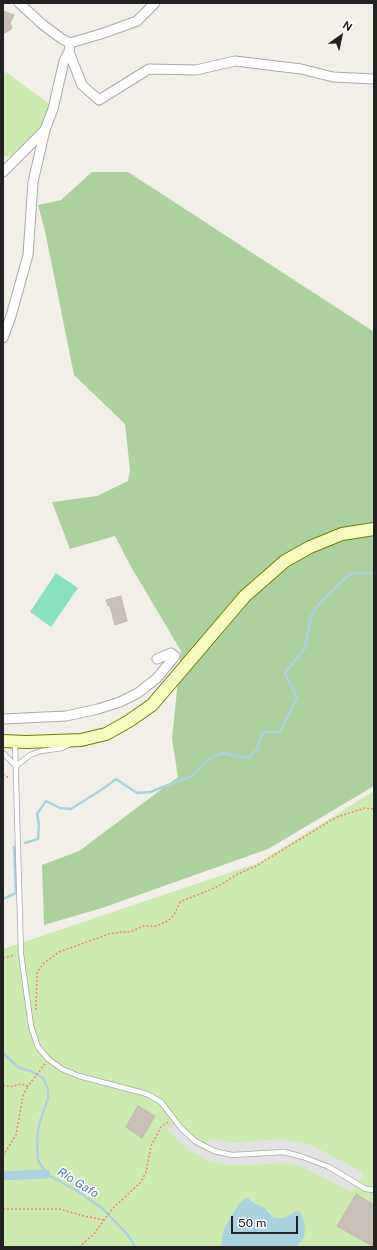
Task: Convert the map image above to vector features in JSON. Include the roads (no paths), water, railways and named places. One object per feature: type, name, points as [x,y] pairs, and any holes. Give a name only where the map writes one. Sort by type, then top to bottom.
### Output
[{"type":"street","points":[[19,3],[69,47],[82,85],[99,100],[149,69],[196,70],[235,61],[301,69],[333,77],[374,79]]},
{"type":"street","points":[[3,338],[11,316],[28,255],[33,182],[45,130],[53,109],[64,61],[69,47],[137,21],[155,3]]},
{"type":"street","points":[[3,172],[45,130]]},
{"type":"street","points":[[9,742],[81,740],[106,734],[129,721],[152,705],[244,596],[285,561],[310,547],[342,534],[374,529]]},
{"type":"street","points":[[3,719],[66,716],[98,709],[120,702],[138,693],[157,678],[174,656],[171,653],[157,659]]},
{"type":"lane","points":[[16,766],[30,755],[41,751],[62,748],[81,740]]},
{"type":"lane","points":[[9,742],[16,766],[21,954],[30,1018],[38,1047],[48,1059],[62,1069],[79,1076],[146,1094],[161,1102],[195,1141],[214,1151],[232,1155],[284,1152],[303,1157],[329,1167],[366,1189],[374,1190]]},
{"type":"lane","points":[[3,753],[16,766]]},
{"type":"water","points":[[248,1198],[265,1208],[274,1218],[283,1218],[296,1211],[300,1212],[304,1221],[305,1232],[303,1239],[296,1247],[221,1247],[223,1232],[227,1223],[238,1205],[244,1199]]},
{"type":"waterway","points":[[25,843],[38,839],[39,825],[37,814],[46,801],[60,808],[71,809],[116,779],[137,793],[150,792],[192,776],[207,760],[222,753],[249,758],[257,749],[263,732],[280,732],[297,698],[285,673],[305,648],[311,616],[319,604],[351,573],[374,573]]},
{"type":"waterway","points":[[3,899],[16,893],[14,847]]},
{"type":"waterway","name":"Río Gafo","points":[[3,1053],[18,1067],[33,1072],[43,1078],[48,1089],[48,1098],[39,1124],[37,1141],[38,1160],[46,1174],[77,1191],[102,1208],[128,1235],[135,1247]]},
{"type":"waterway","points":[[3,1176],[46,1174]]}]
